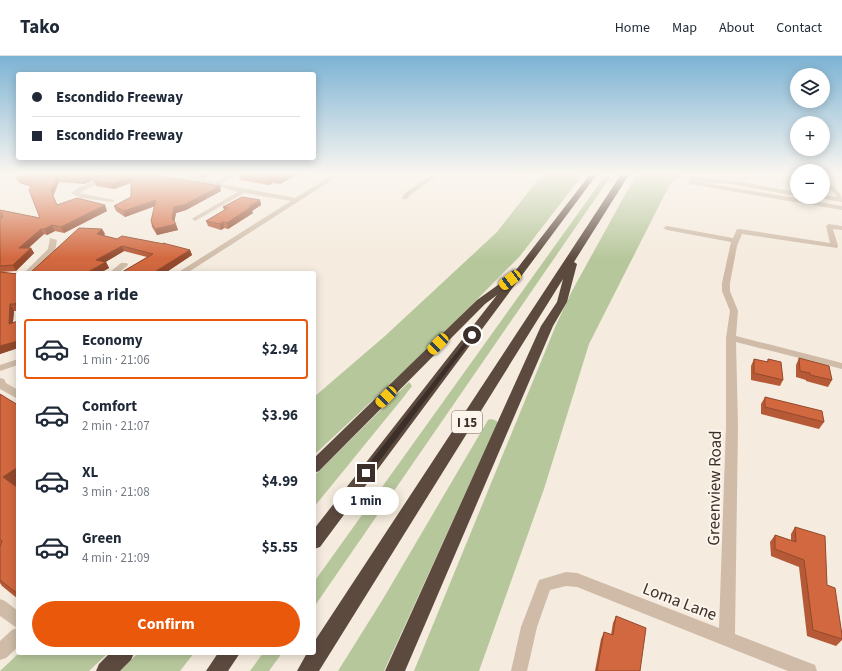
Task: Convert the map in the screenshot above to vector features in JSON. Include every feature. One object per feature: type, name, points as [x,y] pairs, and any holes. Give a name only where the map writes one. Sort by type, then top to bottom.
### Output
[{"type":"highway","points":[[316,539],[573,202]]},
{"type":"highway","name":"I 15","points":[[307,671],[608,202]]},
{"type":"highway","points":[[395,671],[547,326],[562,302],[576,252]]},
{"type":"highway","points":[[316,465],[481,302],[520,272]]},
{"type":"highway","points":[[106,671],[122,655]]},
{"type":"highway","points":[[216,671],[228,655]]},
{"type":"street","points":[[195,218],[224,202]]},
{"type":"street","points":[[184,271],[291,202]]},
{"type":"street","points":[[818,204],[842,208]]},
{"type":"street","points":[[667,228],[738,237],[740,231],[834,246],[829,226],[842,228]]},
{"type":"street","name":"Greenview Road","points":[[727,639],[732,426],[731,338],[734,312],[726,292],[726,283],[733,246],[738,237]]},
{"type":"street","points":[[30,271],[52,250],[54,240]]},
{"type":"street","points":[[116,271],[124,265]]},
{"type":"street","points":[[731,338],[842,366]]},
{"type":"street","points":[[0,368],[16,363]]},
{"type":"street","points":[[0,381],[2,385],[16,394]]},
{"type":"street","name":"Loma Lane","points":[[519,671],[529,627],[544,585],[566,579],[577,580],[809,671]]},
{"type":"street","points":[[0,606],[16,619]]},
{"type":"street","points":[[0,652],[16,638]]},
{"type":"green space","points":[[521,202],[562,202],[520,256],[434,343],[316,453],[316,395],[385,336],[497,232]]},
{"type":"green space","points":[[586,202],[593,202],[316,604],[316,579]]},
{"type":"green space","points":[[621,202],[661,202],[589,344],[544,489],[479,671],[414,671],[556,325],[572,291]]},
{"type":"green space","points":[[409,382],[412,386],[316,505],[316,474]]},
{"type":"green space","points":[[491,419],[497,421],[497,424],[384,671],[338,671],[383,599],[488,420]]},
{"type":"green space","points":[[17,655],[106,655],[89,671],[0,671]]},
{"type":"green space","points":[[136,655],[192,655],[180,671],[120,671]]},
{"type":"green space","points":[[262,655],[281,655],[269,671],[250,671]]},
{"type":"building","points":[[34,202],[56,202],[57,205],[66,202],[92,202],[105,205],[61,227],[52,225],[41,229],[19,248],[31,248],[13,265],[0,266],[0,218],[3,217],[0,210],[40,218]]},
{"type":"building","points":[[122,202],[151,202],[124,211],[114,206]]},
{"type":"building","points":[[156,202],[190,202],[174,207],[172,218],[176,224],[155,229],[151,221]]},
{"type":"building","points":[[233,202],[257,202],[227,223],[223,222],[220,224],[206,221],[228,208],[223,207]]},
{"type":"building","points":[[79,228],[102,229],[97,234],[117,239],[122,236],[164,244],[163,243],[190,250],[156,271],[124,271],[153,254],[122,246],[96,260],[106,262],[90,271],[32,271]]},
{"type":"building","points":[[0,272],[16,274],[16,303],[10,304],[9,324],[16,322],[16,342],[0,346]]},
{"type":"building","points":[[799,358],[829,366],[832,380],[800,371]]},
{"type":"building","points":[[754,359],[768,362],[768,359],[781,362],[783,380],[754,373]]},
{"type":"building","points":[[0,394],[16,404],[16,468],[3,477],[16,487],[16,592],[0,580],[0,547],[2,541],[0,539]]},
{"type":"building","points":[[765,397],[822,411],[824,422],[765,407]]},
{"type":"building","points":[[795,527],[825,536],[827,585],[835,588],[842,639],[813,630],[804,560],[775,549],[775,535],[796,542]]},
{"type":"building","points":[[616,616],[646,628],[640,671],[597,671],[604,632],[613,635]]},
{"type":"route","points":[[366,473],[472,335]]}]
